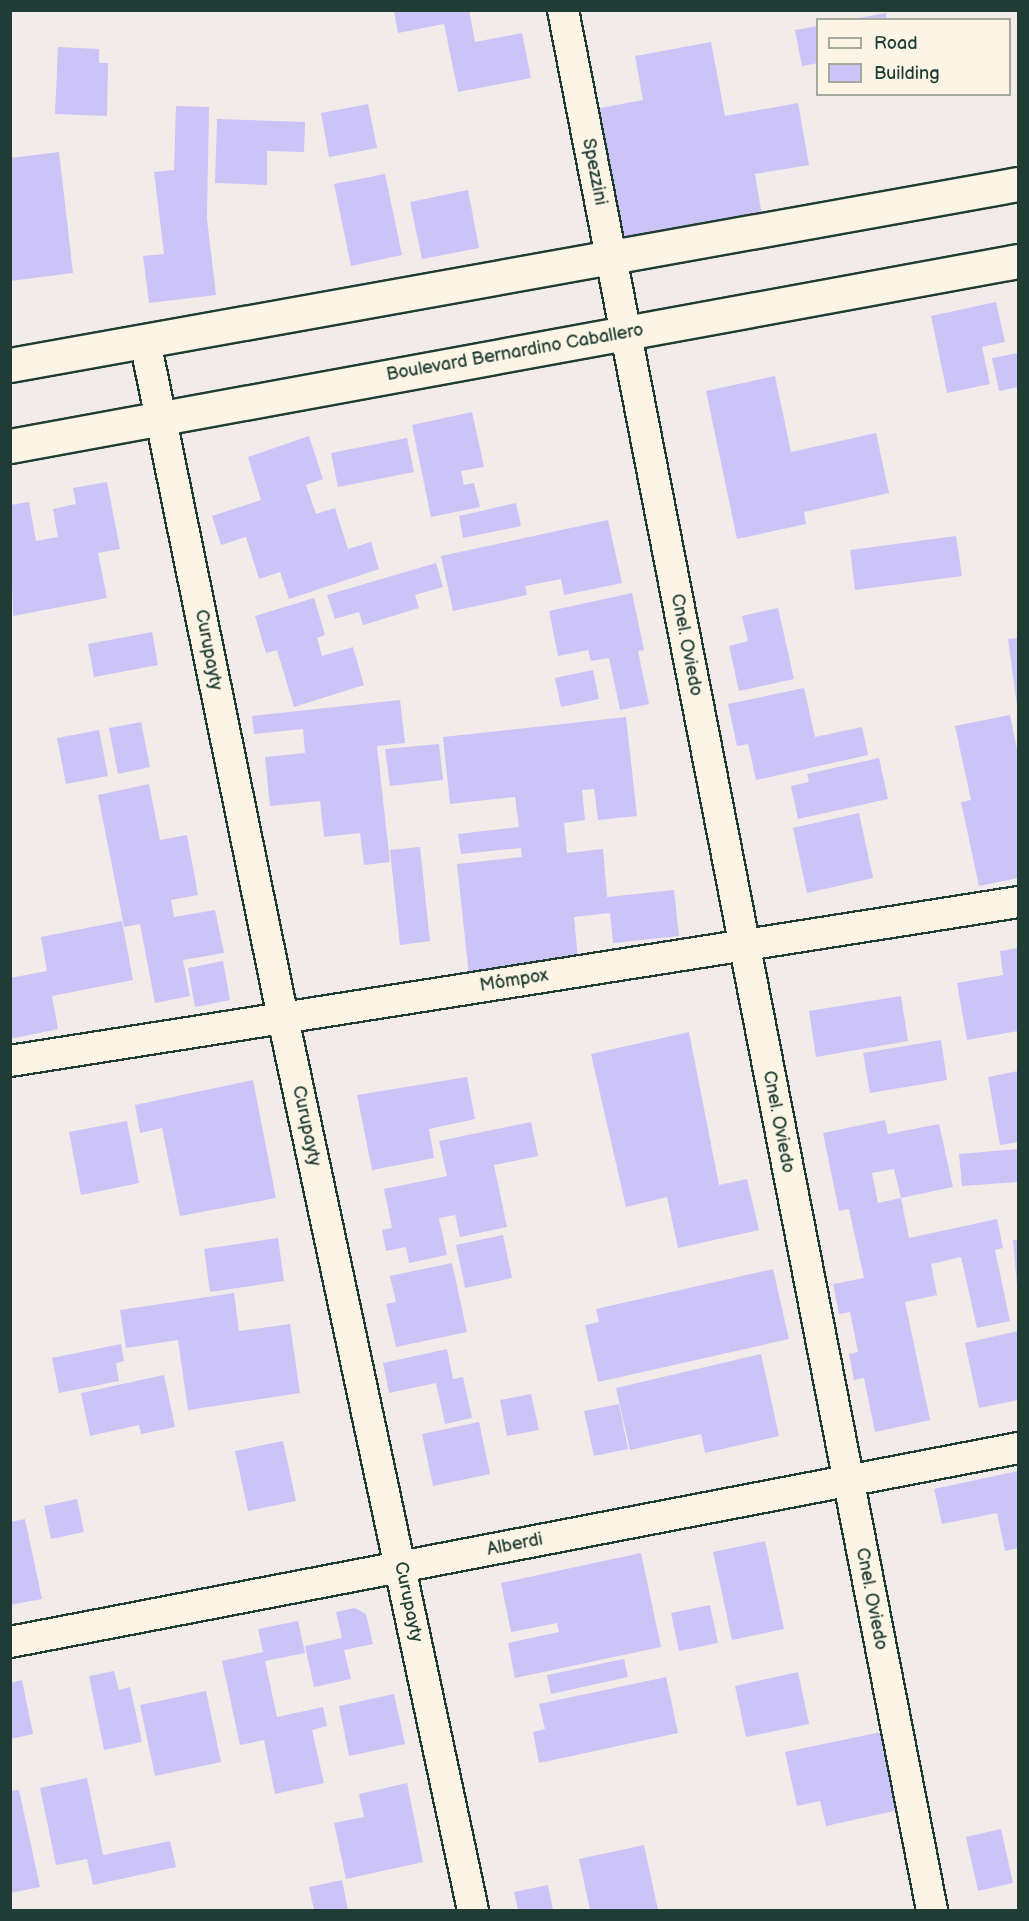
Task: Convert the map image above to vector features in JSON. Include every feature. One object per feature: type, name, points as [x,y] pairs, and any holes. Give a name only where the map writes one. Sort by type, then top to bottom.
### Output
[{"type":"main road","points":[[10,365],[1018,184]]},
{"type":"main road","name":"Boulevard Bernardino Caballero","points":[[10,446],[1018,261]]},
{"type":"street","name":"Spezzini","points":[[563,10],[625,333]]},
{"type":"street","name":"Cnel. Oviedo","points":[[625,333],[932,1911]]},
{"type":"street","name":"Curupayty","points":[[145,341],[283,1018],[472,1911]]},
{"type":"street","name":"Mómpox","points":[[10,1061],[1018,902]]},
{"type":"street","name":"Alberdi","points":[[10,1642],[1018,1448]]},
{"type":"building","points":[[469,10],[475,42],[522,33],[531,78],[458,92],[444,24],[398,33],[394,11]]},
{"type":"building","points":[[886,13],[887,18],[859,18]]},
{"type":"building","points":[[816,26],[816,63],[802,66],[795,30]]},
{"type":"building","points":[[711,42],[725,116],[798,103],[809,165],[755,174],[762,216],[619,242],[595,109],[643,100],[635,56]]},
{"type":"building","points":[[58,47],[99,49],[99,63],[108,63],[107,116],[55,114]]},
{"type":"building","points":[[368,104],[377,148],[329,157],[321,113]]},
{"type":"building","points":[[176,106],[209,107],[207,219],[216,295],[149,303],[143,256],[164,254],[154,172],[174,170]]},
{"type":"building","points":[[217,119],[305,122],[304,152],[267,151],[267,185],[215,183]]},
{"type":"building","points":[[59,152],[73,273],[10,281],[10,158]]},
{"type":"building","points":[[385,174],[402,255],[351,266],[334,184]]},
{"type":"building","points":[[468,190],[479,248],[422,259],[410,202]]},
{"type":"building","points":[[996,302],[1005,342],[982,347],[990,384],[947,393],[931,316]]},
{"type":"building","points":[[1018,353],[1018,387],[999,391],[992,358]]},
{"type":"building","points":[[775,376],[791,452],[876,433],[889,493],[804,512],[806,524],[737,539],[706,391]]},
{"type":"building","points":[[472,412],[484,467],[461,471],[464,485],[474,483],[480,507],[431,517],[412,425]]},
{"type":"building","points":[[309,436],[323,479],[306,485],[316,514],[335,508],[348,549],[371,542],[379,569],[289,599],[280,572],[259,579],[246,537],[221,545],[212,516],[261,500],[248,457]]},
{"type":"building","points":[[407,438],[414,472],[338,487],[331,453]]},
{"type":"building","points":[[107,482],[120,549],[98,553],[107,598],[13,616],[10,505],[29,502],[36,541],[58,537],[53,509],[76,504],[73,488]]},
{"type":"building","points":[[516,503],[521,526],[463,538],[459,516]]},
{"type":"building","points":[[608,520],[622,583],[564,595],[561,579],[525,586],[527,595],[453,611],[441,556]]},
{"type":"building","points":[[956,536],[962,576],[855,590],[850,550]]},
{"type":"building","points":[[436,563],[443,587],[415,595],[419,608],[363,625],[359,612],[335,619],[327,595]]},
{"type":"building","points":[[632,593],[644,650],[638,651],[649,704],[620,710],[609,658],[591,661],[588,650],[558,656],[549,611]]},
{"type":"building","points":[[314,598],[325,635],[317,638],[322,656],[353,647],[364,685],[294,707],[277,650],[266,653],[255,616]]},
{"type":"building","points":[[778,608],[794,679],[739,691],[729,646],[748,641],[742,616]]},
{"type":"building","points":[[152,632],[158,665],[94,677],[88,644]]},
{"type":"building","points":[[1018,638],[1018,706],[1017,706],[1008,639]]},
{"type":"building","points":[[593,670],[599,699],[561,707],[555,678]]},
{"type":"building","points":[[804,688],[815,737],[862,727],[868,755],[756,780],[748,744],[737,746],[728,704]]},
{"type":"building","points":[[400,700],[405,743],[377,746],[390,862],[364,865],[360,833],[324,837],[320,801],[270,806],[265,757],[305,753],[303,729],[254,734],[252,716]]},
{"type":"building","points":[[1010,715],[1018,754],[1018,878],[979,886],[961,802],[971,800],[955,726]]},
{"type":"building","points":[[626,717],[637,816],[598,820],[594,789],[582,790],[585,820],[564,823],[567,853],[603,849],[607,897],[674,890],[679,936],[613,943],[610,913],[574,917],[578,959],[469,976],[457,864],[522,857],[521,848],[461,854],[458,834],[519,827],[515,797],[450,804],[443,737]]},
{"type":"building","points":[[141,722],[150,767],[118,774],[109,728]]},
{"type":"building","points":[[99,730],[108,776],[66,784],[57,738]]},
{"type":"building","points":[[439,744],[443,780],[390,786],[385,749]]},
{"type":"building","points":[[879,758],[888,799],[798,819],[791,786],[809,782],[807,774]]},
{"type":"building","points":[[149,784],[160,840],[187,835],[198,895],[171,900],[174,917],[215,910],[224,953],[183,960],[190,996],[155,1003],[140,924],[124,927],[98,795]]},
{"type":"building","points":[[859,813],[873,878],[807,893],[793,828]]},
{"type":"building","points":[[420,847],[430,941],[400,945],[390,850]]},
{"type":"building","points":[[122,921],[133,980],[52,996],[58,1029],[10,1039],[10,978],[47,971],[41,937]]},
{"type":"building","points":[[1018,948],[1018,1031],[967,1040],[957,983],[1003,975],[1000,951]]},
{"type":"building","points":[[223,961],[230,1000],[195,1007],[188,968]]},
{"type":"building","points":[[901,996],[908,1041],[816,1057],[809,1011]]},
{"type":"building","points":[[689,1032],[719,1185],[747,1179],[759,1230],[678,1248],[667,1197],[626,1207],[591,1054]]},
{"type":"building","points":[[941,1040],[947,1080],[870,1093],[863,1053]]},
{"type":"building","points":[[1018,1071],[1018,1142],[1000,1145],[988,1077]]},
{"type":"building","points":[[467,1077],[475,1119],[429,1129],[434,1158],[372,1170],[357,1095]]},
{"type":"building","points":[[253,1080],[276,1198],[180,1216],[162,1128],[140,1133],[135,1105]]},
{"type":"building","points":[[885,1120],[888,1134],[939,1124],[953,1187],[901,1198],[909,1238],[997,1219],[1003,1248],[995,1250],[1010,1321],[977,1328],[961,1257],[931,1264],[937,1295],[905,1302],[930,1420],[875,1432],[864,1378],[854,1380],[849,1354],[858,1352],[850,1312],[839,1314],[833,1284],[864,1278],[849,1209],[839,1211],[823,1133]],"holes":[[[894,1169],[901,1198],[878,1203],[872,1173]]]},
{"type":"building","points":[[127,1121],[139,1183],[81,1195],[69,1132]]},
{"type":"building","points":[[531,1122],[538,1156],[494,1165],[507,1227],[460,1237],[455,1215],[439,1218],[447,1255],[409,1263],[406,1247],[386,1251],[382,1230],[392,1228],[384,1189],[447,1176],[439,1141]]},
{"type":"building","points":[[1018,1149],[1018,1182],[962,1186],[959,1154]]},
{"type":"building","points":[[503,1235],[512,1278],[465,1288],[456,1245]]},
{"type":"building","points":[[278,1238],[284,1281],[210,1292],[204,1249]]},
{"type":"building","points":[[1013,1240],[1018,1240],[1018,1285],[1017,1285]]},
{"type":"building","points":[[452,1263],[467,1332],[396,1347],[386,1304],[396,1302],[390,1276]]},
{"type":"building","points":[[773,1269],[789,1339],[598,1382],[585,1325],[599,1322],[596,1309]]},
{"type":"building","points":[[234,1293],[239,1331],[290,1324],[300,1393],[188,1410],[178,1340],[126,1348],[120,1310]]},
{"type":"building","points":[[1018,1331],[1018,1400],[979,1408],[965,1343]]},
{"type":"building","points":[[121,1344],[124,1361],[116,1363],[119,1381],[59,1393],[52,1358]]},
{"type":"building","points":[[447,1349],[453,1379],[463,1377],[472,1418],[445,1424],[436,1383],[389,1393],[383,1363]]},
{"type":"building","points":[[761,1354],[779,1436],[705,1453],[701,1434],[630,1450],[616,1388]]},
{"type":"building","points":[[164,1375],[175,1427],[141,1434],[139,1425],[90,1436],[81,1393]]},
{"type":"building","points":[[531,1394],[539,1430],[507,1436],[500,1400]]},
{"type":"building","points":[[619,1404],[628,1449],[594,1456],[584,1411]]},
{"type":"building","points":[[479,1422],[490,1474],[433,1486],[422,1434]]},
{"type":"building","points":[[283,1441],[296,1501],[248,1511],[235,1451]]},
{"type":"building","points":[[1018,1471],[1018,1548],[1005,1551],[997,1513],[942,1524],[934,1489]]},
{"type":"building","points":[[77,1499],[84,1532],[51,1539],[44,1506]]},
{"type":"building","points":[[25,1519],[42,1599],[10,1605],[10,1522]]},
{"type":"building","points":[[765,1541],[784,1629],[732,1640],[713,1552]]},
{"type":"building","points":[[641,1553],[661,1647],[515,1678],[508,1643],[559,1632],[557,1623],[511,1632],[501,1583]]},
{"type":"building","points":[[710,1605],[718,1643],[679,1651],[671,1613]]},
{"type":"building","points":[[355,1608],[366,1614],[373,1644],[344,1650],[351,1679],[314,1687],[305,1646],[342,1638],[336,1612]]},
{"type":"building","points":[[298,1621],[305,1653],[265,1661],[277,1717],[323,1707],[327,1726],[312,1730],[324,1783],[275,1794],[264,1740],[240,1745],[222,1661],[263,1652],[258,1629]]},
{"type":"building","points":[[624,1659],[628,1677],[551,1694],[547,1675]]},
{"type":"building","points":[[114,1671],[119,1690],[130,1687],[142,1742],[104,1750],[89,1676]]},
{"type":"building","points":[[798,1672],[809,1724],[746,1737],[735,1686]]},
{"type":"building","points":[[666,1677],[678,1733],[539,1763],[533,1732],[545,1729],[539,1704]]},
{"type":"building","points":[[22,1680],[33,1734],[10,1739],[10,1683]]},
{"type":"building","points":[[206,1691],[221,1762],[155,1776],[140,1705]]},
{"type":"building","points":[[394,1694],[405,1744],[349,1756],[339,1706]]},
{"type":"building","points":[[886,1731],[903,1809],[826,1826],[820,1801],[797,1806],[785,1752]]},
{"type":"building","points":[[87,1778],[103,1855],[170,1841],[176,1867],[93,1885],[87,1859],[56,1865],[40,1788]]},
{"type":"building","points":[[407,1783],[423,1862],[346,1879],[334,1823],[364,1817],[359,1794]]},
{"type":"building","points":[[19,1790],[40,1887],[10,1893],[10,1791]]},
{"type":"building","points":[[1001,1829],[1013,1883],[978,1891],[966,1837]]},
{"type":"building","points":[[644,1845],[658,1910],[590,1910],[579,1859]]},
{"type":"building","points":[[342,1880],[348,1910],[314,1910],[309,1887]]},
{"type":"building","points":[[548,1885],[553,1910],[518,1910],[514,1892]]}]
